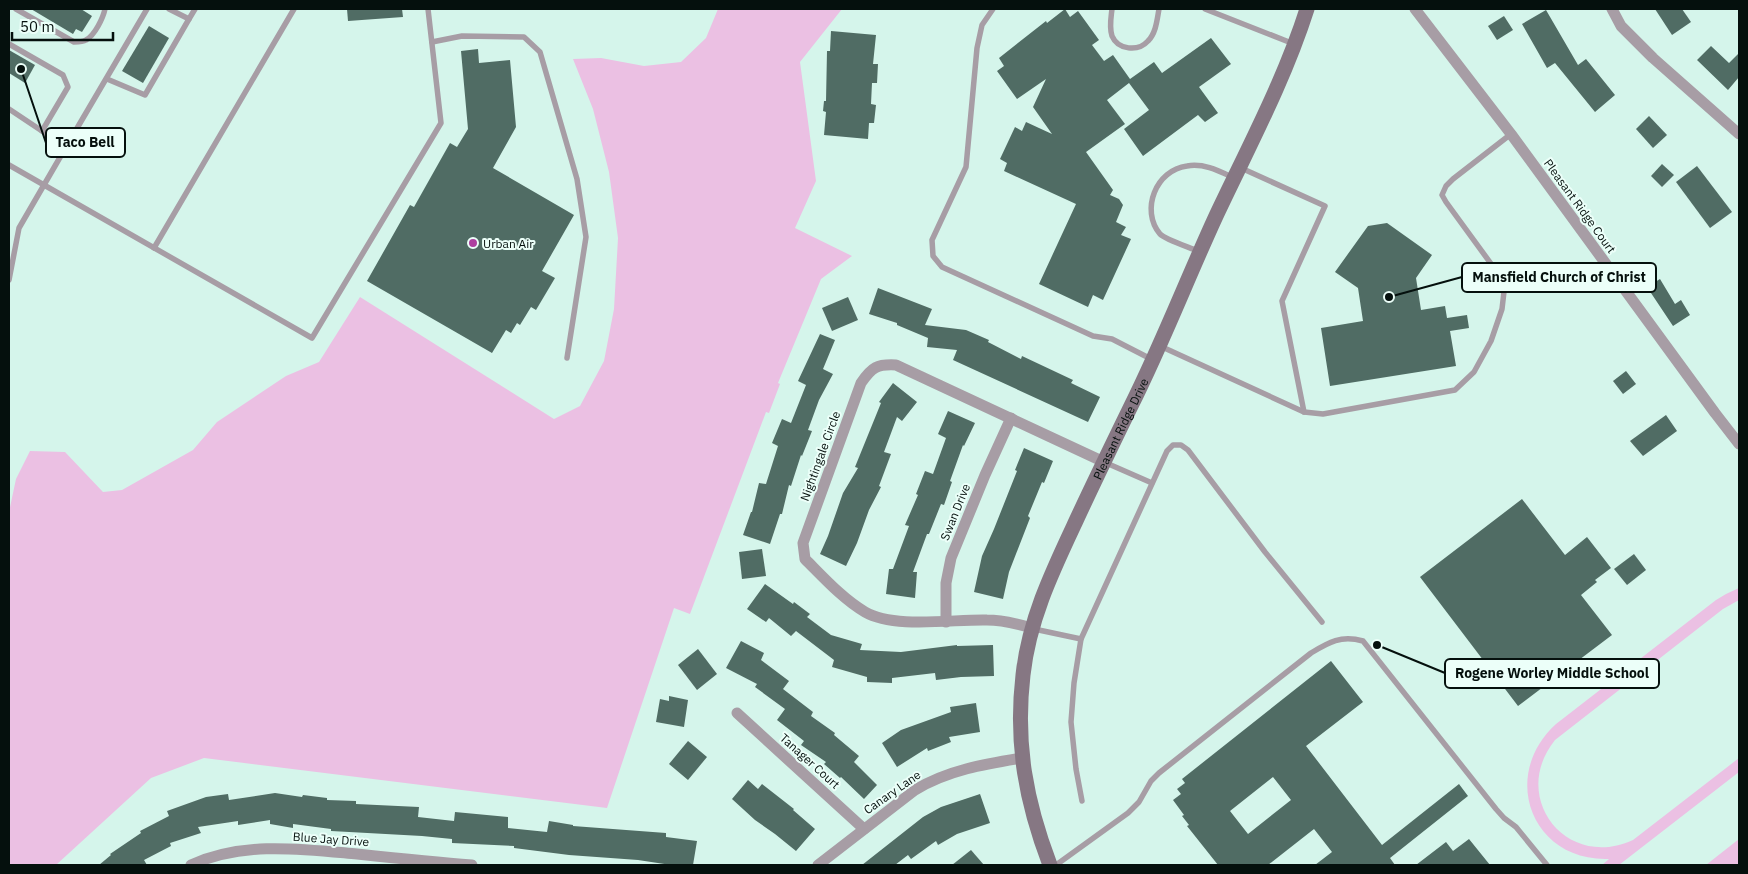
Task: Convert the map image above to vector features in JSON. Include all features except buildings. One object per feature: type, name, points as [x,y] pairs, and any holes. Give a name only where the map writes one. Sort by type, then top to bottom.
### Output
[{"type":"street","name":"Pleasant Ridge Drive","points":[[1050,865],[1032,813],[1022,758],[1020,723],[1023,674],[1032,628],[1046,584],[1157,353],[1200,252],[1295,45],[1307,9]]},
{"type":"street","name":"Pleasant Ridge Court","points":[[1415,9],[1511,134],[1739,444]]},
{"type":"street","points":[[1612,9],[1621,26],[1653,58],[1739,134]]},
{"type":"street","name":"Nightingale Circle","points":[[1032,628],[989,620],[946,622],[881,618],[866,613],[838,591],[804,559],[803,543],[861,383],[871,369],[883,364],[896,365],[1104,462]]},
{"type":"street","name":"Swan Drive","points":[[946,622],[946,583],[951,558],[1010,418]]},
{"type":"street","name":"Tanager Court","points":[[737,713],[864,829]]},
{"type":"street","name":"Canary Lane","points":[[818,865],[915,790],[929,782],[965,768],[1022,758]]},
{"type":"street","name":"Blue Jay Drive","points":[[191,865],[206,858],[261,848],[309,850],[472,865]]},
{"type":"lane","points":[[16,9],[74,42],[88,40],[104,14],[104,9]]},
{"type":"lane","points":[[9,280],[19,228],[146,9]]},
{"type":"lane","points":[[168,9],[189,19]]},
{"type":"lane","points":[[107,79],[145,95],[195,9]]},
{"type":"lane","points":[[154,248],[294,9]]},
{"type":"lane","points":[[9,165],[312,338],[441,124],[428,9]]},
{"type":"lane","points":[[993,9],[982,25],[977,48],[966,167],[932,240],[933,256],[942,266],[1093,336],[1112,339],[1157,353],[1304,412],[1323,414],[1455,390],[1474,372],[1491,341],[1502,309],[1505,283],[1442,194],[1446,186],[1453,179],[1511,134]]},
{"type":"lane","points":[[1112,9],[1110,22],[1113,37],[1120,45],[1129,48],[1139,48],[1154,33],[1159,9]]},
{"type":"lane","points":[[1205,9],[1295,45]]},
{"type":"lane","points":[[432,42],[462,36],[524,37],[540,52],[577,179],[586,236],[567,358]]},
{"type":"lane","points":[[9,44],[63,75],[68,87],[42,131]]},
{"type":"lane","points":[[9,109],[66,147]]},
{"type":"lane","points":[[1200,252],[1161,235],[1153,222],[1150,208],[1152,194],[1160,182],[1170,172],[1184,166],[1198,165],[1237,173],[1325,206],[1282,301],[1304,412]]},
{"type":"lane","points":[[1082,801],[1076,769],[1071,722],[1074,683],[1081,640],[1166,451],[1173,445],[1181,445],[1188,450],[1265,552],[1322,622]]},
{"type":"lane","points":[[1104,462],[1152,483]]},
{"type":"lane","points":[[1032,628],[1081,640]]},
{"type":"lane","points":[[1056,865],[1128,813],[1139,802],[1151,781],[1159,773],[1311,653],[1328,642],[1352,638],[1363,642],[1496,809],[1516,827],[1547,865]]},
{"type":"shaded area","points":[[718,9],[842,9],[800,62],[816,181],[795,228],[852,256],[821,279],[778,383],[780,384],[769,413],[766,412],[690,614],[674,608],[607,808],[204,758],[151,778],[56,865],[9,865],[9,512],[16,479],[30,451],[65,452],[103,492],[122,490],[193,450],[217,422],[286,376],[319,362],[360,297],[554,419],[580,406],[604,361],[614,309],[618,238],[609,172],[593,109],[573,59],[601,58],[644,66],[681,62],[706,38]]},
{"type":"shaded area","points":[[1739,588],[1739,600],[1723,609],[1555,740],[1542,762],[1538,784],[1542,805],[1552,823],[1567,837],[1586,845],[1609,847],[1633,840],[1739,758],[1739,772],[1619,865],[1602,865],[1609,859],[1582,856],[1560,846],[1543,831],[1532,812],[1527,790],[1529,767],[1539,745],[1556,724],[1716,600]]},
{"type":"shaded area","points":[[1739,839],[1739,865],[1706,865]]},
{"type":"place","name":"Taco Bell","points":[[21,69]]},
{"type":"place","name":"Urban Air","points":[[473,243]]},
{"type":"place","name":"Mansfield Church of Christ","points":[[1389,297]]},
{"type":"place","name":"Rogene Worley Middle School","points":[[1377,645]]}]
